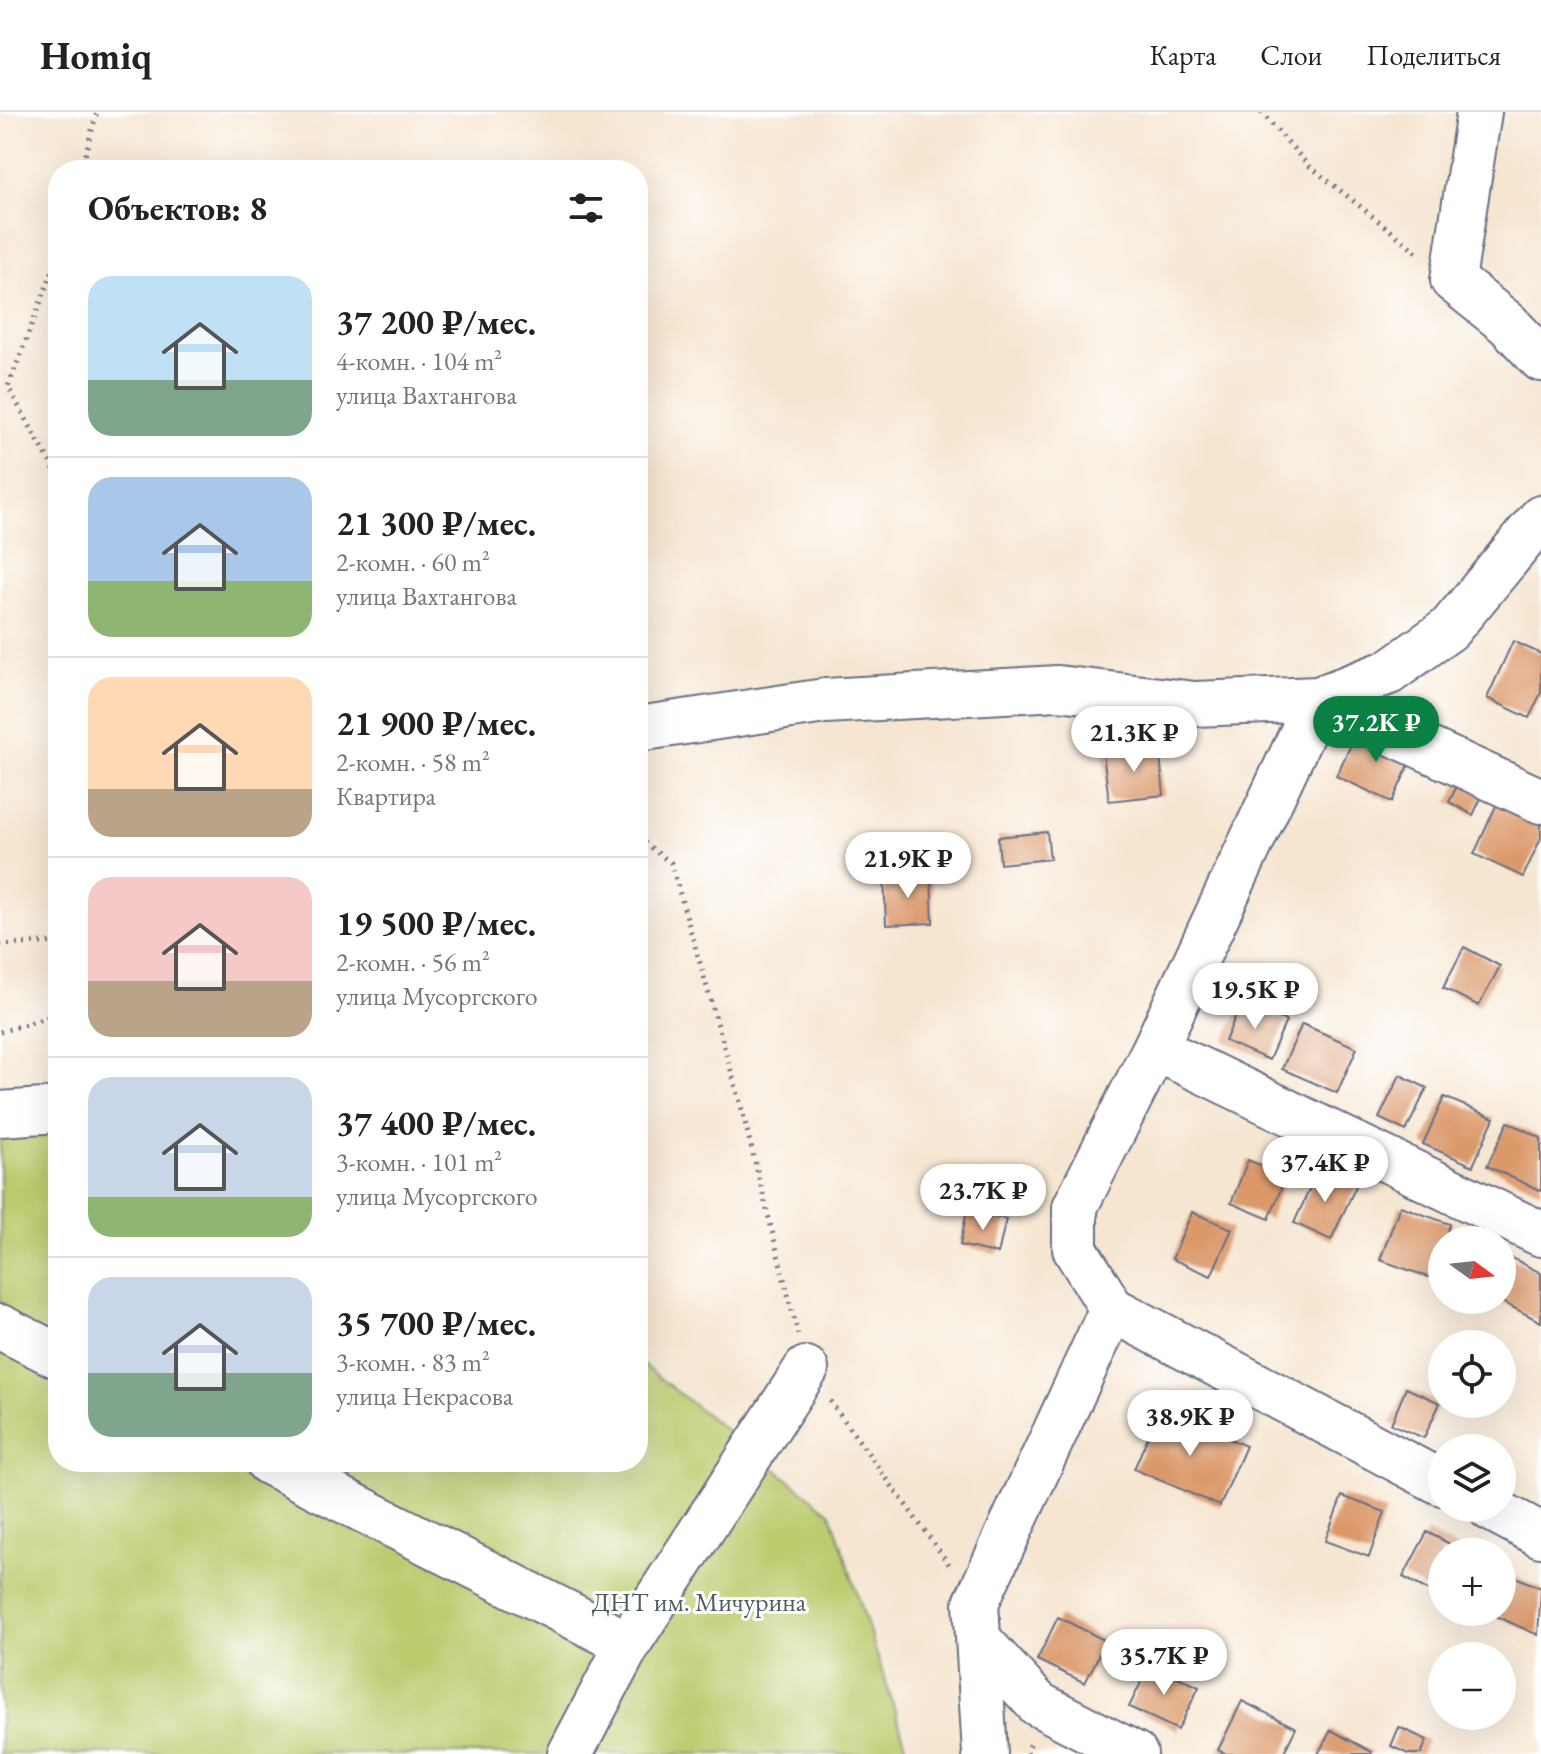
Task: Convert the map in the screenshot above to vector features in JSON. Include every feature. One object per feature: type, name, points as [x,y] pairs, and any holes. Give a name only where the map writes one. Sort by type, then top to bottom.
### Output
[{"type":"street","points":[[1479,112],[1453,280],[1508,324],[1541,359]]},
{"type":"street","points":[[648,728],[825,701],[1058,688],[1195,704],[1318,699],[1389,672],[1449,629],[1541,518]]},
{"type":"street","points":[[1318,699],[1541,801]]},
{"type":"street","points":[[1318,699],[1155,1048],[1075,1207],[1075,1249],[1112,1309],[1428,1476]]},
{"type":"street","points":[[1155,1048],[1541,1234]]},
{"type":"street","points":[[0,1114],[48,1111]]},
{"type":"street","points":[[985,1754],[977,1621],[1112,1309]]},
{"type":"street","points":[[0,1327],[48,1351]]},
{"type":"street","points":[[570,1754],[628,1644],[806,1369]]},
{"type":"street","points":[[288,1472],[628,1644]]},
{"type":"street","points":[[1516,1522],[1541,1535]]},
{"type":"street","points":[[977,1621],[1038,1704],[1135,1754]]},
{"type":"path","points":[[84,160],[97,112]]},
{"type":"path","points":[[1261,112],[1307,164],[1453,280]]},
{"type":"path","points":[[48,283],[8,387],[48,458]]},
{"type":"path","points":[[648,846],[671,863],[739,1098],[806,1369],[977,1621]]},
{"type":"path","points":[[0,945],[48,943]]},
{"type":"path","points":[[0,1032],[48,1017]]},
{"type":"green space","name":"ДНТ им. Мичурина","points":[[0,1131],[48,1134],[48,1472],[648,1472],[648,1369],[831,1513],[909,1754],[0,1754]]},
{"type":"building","points":[[1513,641],[1541,654],[1541,693],[1529,718],[1487,698]]},
{"type":"building","points":[[1360,726],[1415,752],[1392,802],[1336,776]]},
{"type":"building","points":[[1159,747],[1164,795],[1109,801],[1103,753]]},
{"type":"building","points":[[1459,782],[1483,794],[1473,815],[1449,802]]},
{"type":"building","points":[[1499,799],[1541,818],[1541,838],[1523,877],[1474,854]]},
{"type":"building","points":[[1047,832],[1050,859],[1000,864],[998,837]]},
{"type":"building","points":[[931,876],[933,923],[886,925],[884,877]]},
{"type":"building","points":[[1464,947],[1500,966],[1479,1006],[1443,988]]},
{"type":"building","points":[[1242,1001],[1286,1021],[1269,1060],[1225,1041]]},
{"type":"building","points":[[1302,1024],[1357,1048],[1337,1093],[1282,1069]]},
{"type":"building","points":[[1400,1075],[1427,1088],[1406,1131],[1379,1118]]},
{"type":"building","points":[[1444,1097],[1494,1118],[1473,1166],[1423,1144]]},
{"type":"building","points":[[1508,1122],[1541,1138],[1541,1191],[1487,1166]]},
{"type":"building","points":[[1248,1160],[1286,1176],[1269,1219],[1231,1203]]},
{"type":"building","points":[[1319,1168],[1356,1186],[1331,1240],[1294,1223]]},
{"type":"building","points":[[1400,1206],[1450,1224],[1428,1226],[1428,1277],[1380,1260]]},
{"type":"building","points":[[967,1211],[1006,1219],[998,1254],[960,1245]]},
{"type":"building","points":[[1192,1212],[1232,1229],[1211,1276],[1172,1259]]},
{"type":"building","points":[[1516,1260],[1541,1273],[1541,1322],[1516,1309]]},
{"type":"building","points":[[1406,1388],[1428,1398],[1428,1418],[1433,1418],[1424,1438],[1391,1424]]},
{"type":"building","points":[[1160,1409],[1246,1446],[1220,1506],[1134,1469]]},
{"type":"building","points":[[1342,1496],[1385,1512],[1369,1557],[1325,1541]]},
{"type":"building","points":[[1427,1532],[1438,1538],[1428,1538],[1428,1590],[1403,1577]]},
{"type":"building","points":[[1516,1577],[1541,1588],[1538,1635],[1516,1625]]},
{"type":"building","points":[[1058,1617],[1106,1641],[1085,1683],[1037,1660]]},
{"type":"building","points":[[1150,1664],[1199,1687],[1178,1730],[1129,1707]]},
{"type":"building","points":[[1242,1701],[1296,1728],[1283,1754],[1226,1754],[1218,1750]]},
{"type":"building","points":[[1399,1727],[1427,1740],[1421,1754],[1408,1754],[1391,1746]]},
{"type":"building","points":[[1331,1730],[1372,1752],[1371,1754],[1318,1754]]}]
